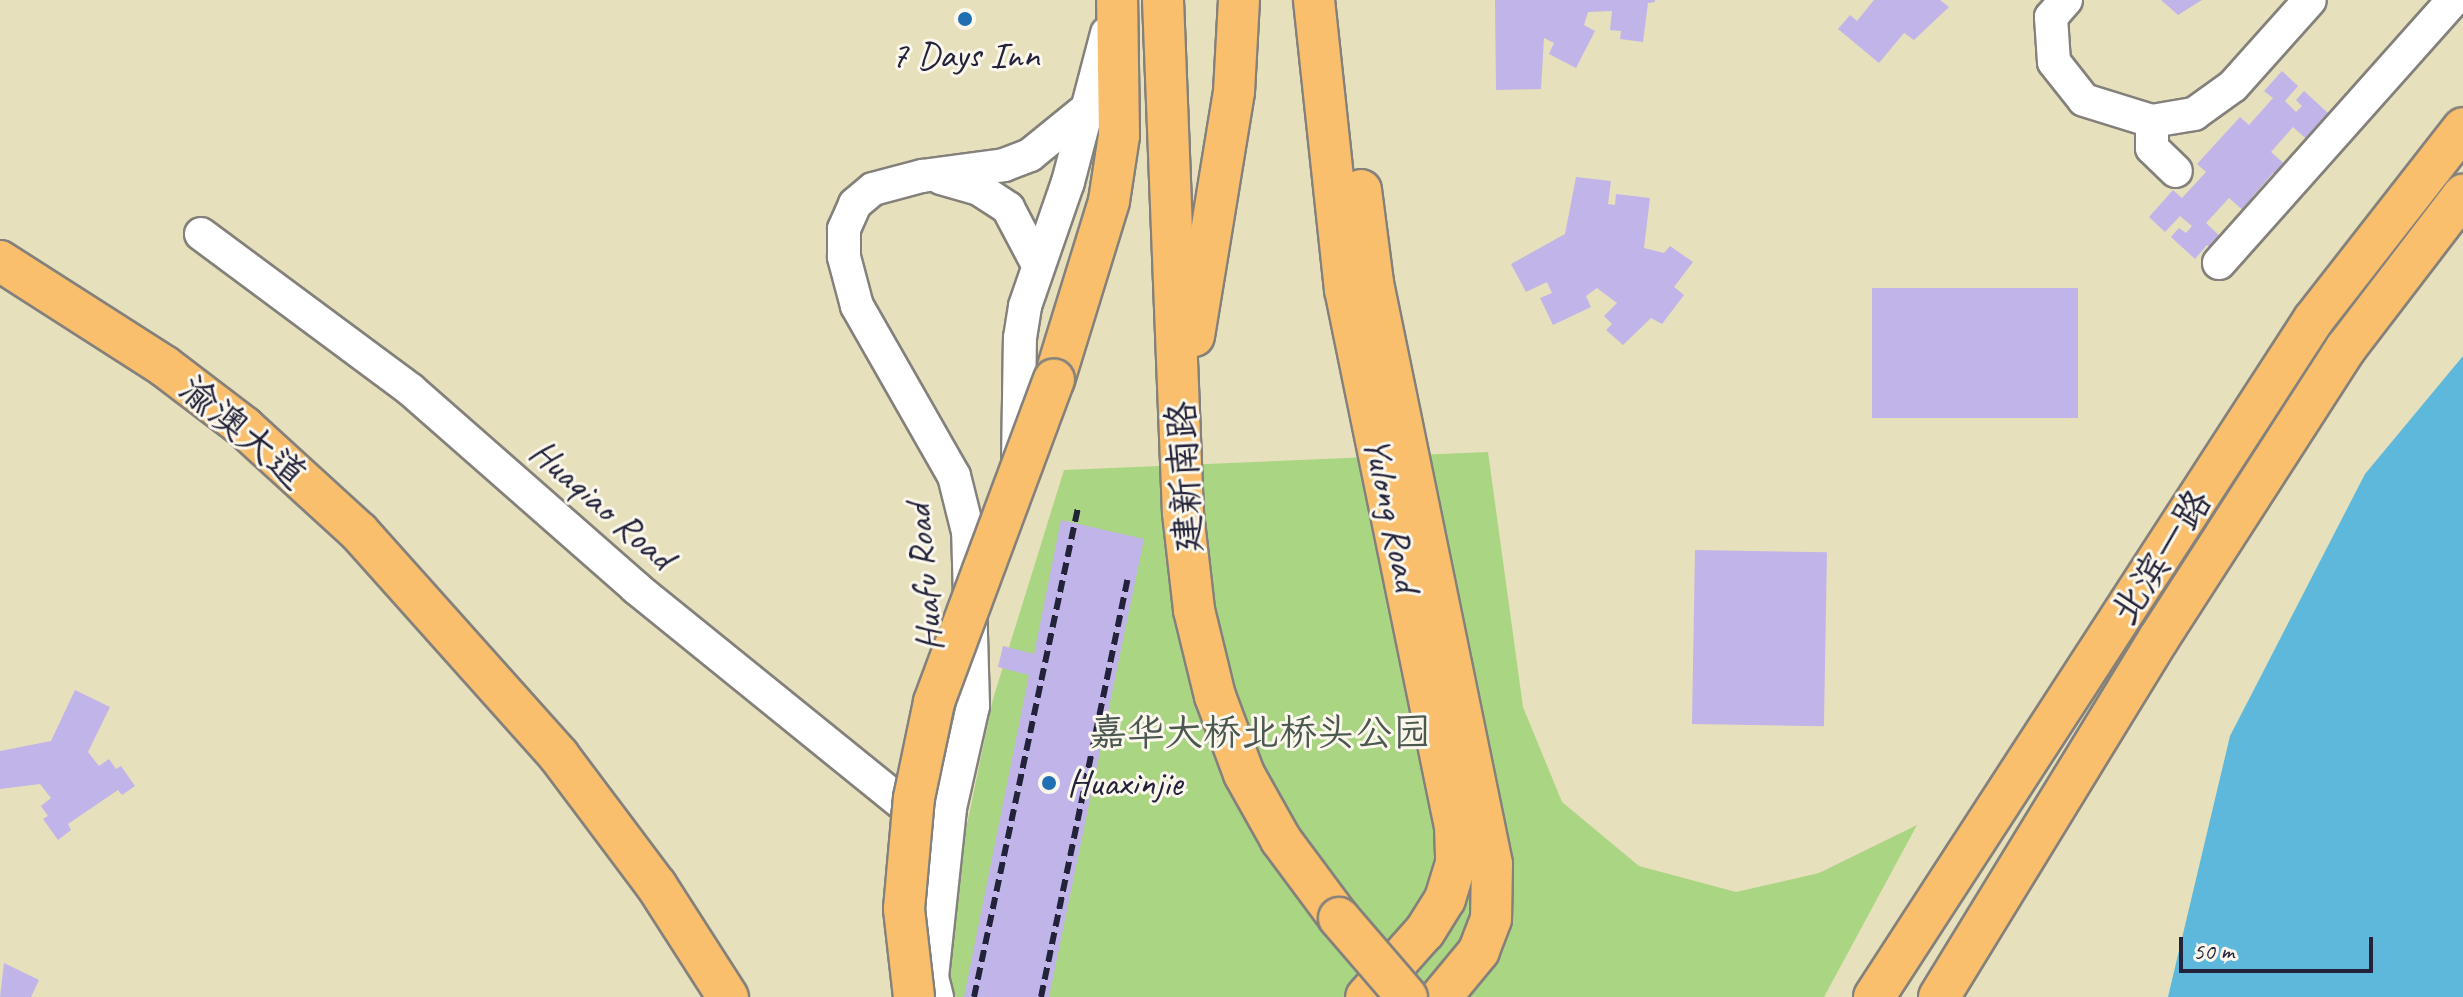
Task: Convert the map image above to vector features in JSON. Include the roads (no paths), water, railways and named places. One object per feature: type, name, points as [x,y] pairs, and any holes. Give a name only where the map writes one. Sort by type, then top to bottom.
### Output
[{"type":"main road","points":[[914,997],[904,909],[914,798],[934,702],[1018,485],[1036,378],[1109,201],[1119,136],[1116,0]]},
{"type":"main road","name":"建新南路","points":[[1163,0],[1183,513],[1194,610],[1215,696],[1251,787],[1281,840],[1339,918],[1407,997]]},
{"type":"main road","points":[[1181,419],[1234,92],[1239,0]]},
{"type":"main road","name":"Yulong Road","points":[[1314,0],[1345,289],[1455,827],[1456,863],[1445,899],[1424,932],[1366,997]]},
{"type":"main road","name":"Yulong Road","points":[[1338,0],[1373,283],[1492,864],[1491,919],[1479,951],[1441,997]]},
{"type":"main road","name":"北滨一路","points":[[1874,997],[2314,319],[2463,128]]},
{"type":"main road","name":"北滨一路","points":[[1939,997],[2159,638],[2346,348],[2463,195]]},
{"type":"main road","name":"渝澳大道","points":[[0,261],[164,366],[244,427],[359,532],[459,638],[585,791],[656,885],[728,997]]},
{"type":"street","points":[[1036,378],[1020,338],[1037,263],[1090,106],[1116,0]]},
{"type":"street","points":[[2066,0],[2051,17],[2054,62],[2084,100],[2152,121],[2194,114],[2233,86],[2310,0]]},
{"type":"street","points":[[2219,263],[2453,0]]},
{"type":"street","name":"Huafu Road","points":[[937,997],[932,977],[947,840],[973,706],[968,532],[954,476],[857,306],[844,257],[844,229],[855,204],[873,189],[922,176],[1004,165],[1030,155],[1090,106]]},
{"type":"street","points":[[2152,121],[2152,148],[2176,171]]},
{"type":"street","name":"Huafu Road","points":[[922,176],[957,180],[996,198],[1022,227],[1037,263]]},
{"type":"street","name":"Huaqiao Road","points":[[201,234],[411,390],[636,588],[947,840]]},
{"type":"water","points":[[2463,356],[2463,997],[2168,997],[2230,736],[2365,474]]},
{"type":"railway","points":[[974,997],[1078,509]]},
{"type":"railway","points":[[1041,997],[1127,580]]},
{"type":"place","name":"7 Days Inn","points":[[965,19]]},
{"type":"place","name":"Huaxinjie","points":[[1049,783]]},
{"type":"park label","name":"嘉华大桥北桥头公园","points":[[1260,733]]}]
